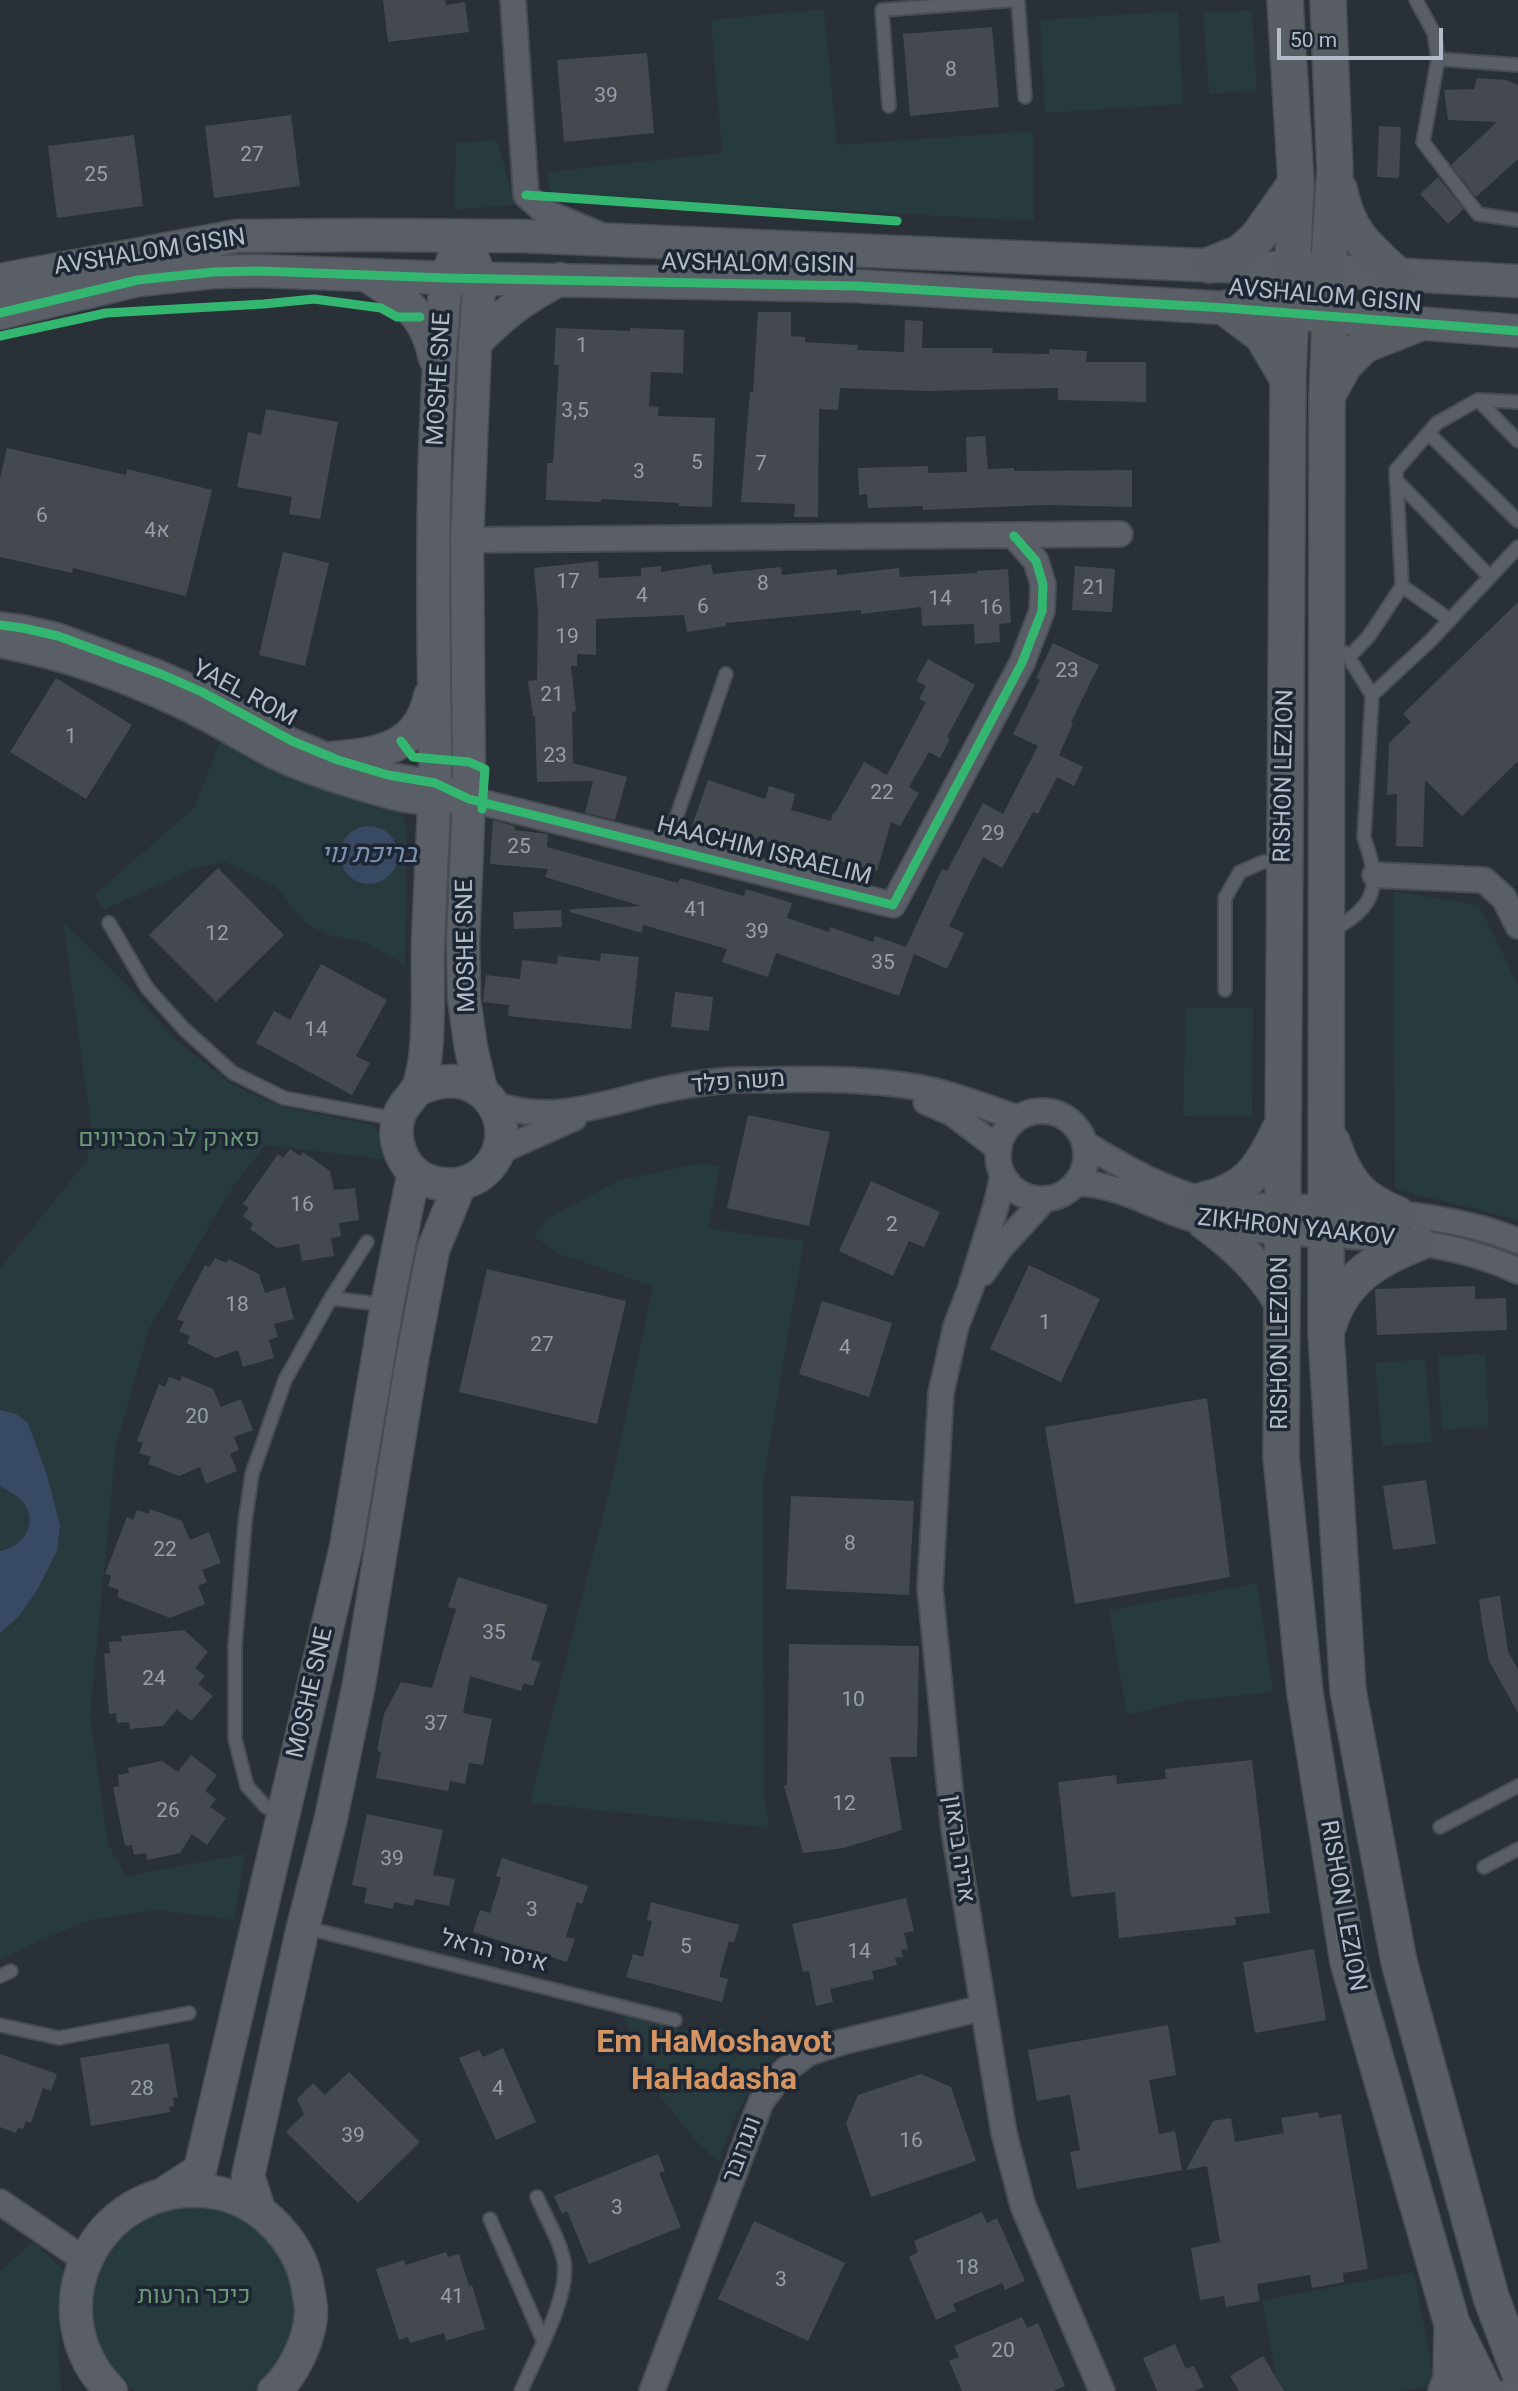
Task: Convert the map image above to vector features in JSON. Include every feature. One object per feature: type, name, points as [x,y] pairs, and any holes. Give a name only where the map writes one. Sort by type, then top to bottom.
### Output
[{"type":"main road","name":"RISHON LEZION","points":[[1285,0],[1296,183],[1288,379],[1281,1457],[1305,1693],[1348,1962],[1452,2324],[1485,2391]]},
{"type":"main road","points":[[1328,0],[1335,171],[1345,215],[1361,240],[1396,274]]},
{"type":"main road","name":"RISHON LEZION","points":[[1335,171],[1328,271],[1330,316],[1327,396],[1326,1334],[1348,1691],[1399,1962],[1491,2297],[1518,2369]]},
{"type":"main road","points":[[1210,265],[1240,253],[1257,238],[1296,183]]},
{"type":"main road","points":[[1226,308],[1262,335],[1288,379]]},
{"type":"main road","points":[[1327,396],[1344,365],[1364,345],[1417,324]]},
{"type":"main road","points":[[1281,1301],[1267,1278],[1205,1211],[1221,1196],[1238,1189],[1249,1180],[1268,1154],[1282,1125]]},
{"type":"main road","points":[[1328,1128],[1339,1160],[1354,1186],[1363,1197],[1378,1207],[1397,1214]]},
{"type":"main road","points":[[1326,1334],[1334,1307],[1352,1282],[1380,1261],[1418,1243]]},
{"type":"main road","points":[[1491,2297],[1518,2333]]},
{"type":"main road","points":[[1446,2391],[1451,2380],[1452,2324]]},
{"type":"street","points":[[513,0],[526,195],[545,212],[611,240]]},
{"type":"street","name":"AVSHALOM GISIN","points":[[0,280],[237,236],[463,235],[1294,268],[1518,281]]},
{"type":"street","name":"MOSHE SNE","points":[[463,235],[481,277],[475,343],[467,540],[469,799],[463,942],[464,999],[471,1048],[487,1096]]},
{"type":"street","name":"MOSHE SNE","points":[[417,1090],[424,1062],[428,1025],[427,972],[434,793],[433,540],[438,373],[446,278],[463,235]]},
{"type":"street","name":"AVSHALOM GISIN","points":[[0,313],[151,279],[213,272],[260,271],[446,278],[856,286],[1226,308],[1518,331]]},
{"type":"street","points":[[365,275],[402,298],[420,317],[432,342],[438,373]]},
{"type":"street","points":[[475,343],[499,318],[524,298],[560,279]]},
{"type":"street","points":[[467,540],[1120,534]]},
{"type":"street","name":"HAACHIM ISRAELIM","points":[[469,799],[893,905],[1022,663],[1042,611],[1043,584],[1036,561],[1014,536]]},
{"type":"street","name":"YAEL ROM","points":[[0,625],[58,636],[162,674],[202,692],[292,741],[333,758],[434,793],[469,799]]},
{"type":"street","name":"YAEL ROM","points":[[0,645],[37,652],[142,689],[184,707],[279,758],[329,779],[384,795],[434,793]]},
{"type":"street","points":[[333,758],[385,748],[410,737],[422,722],[434,681]]},
{"type":"street","points":[[1375,875],[1484,880],[1504,898],[1518,926]]},
{"type":"street","name":"משה פלד","points":[[487,1096],[508,1110],[556,1113],[604,1105],[656,1091],[722,1081],[797,1079],[873,1082],[925,1088],[1018,1118]]},
{"type":"street","points":[[449,1080],[466,1082],[487,1096],[500,1118],[502,1135],[498,1152],[489,1167],[476,1178],[460,1184],[442,1185],[424,1179],[414,1172],[401,1154],[396,1136],[398,1119],[405,1103],[417,1090],[432,1082],[449,1080]]},
{"type":"street","name":"משה פלד","points":[[873,1082],[907,1093],[952,1113],[999,1149]]},
{"type":"street","name":"משה פלד","points":[[498,1152],[604,1105]]},
{"type":"street","points":[[1045,1111],[1070,1121],[1080,1131],[1085,1144],[1083,1171],[1076,1183],[1065,1193],[1045,1199],[1035,1199],[1020,1193],[1009,1184],[1003,1175],[998,1156],[1000,1140],[1008,1127],[1018,1118],[1045,1111]]},
{"type":"street","name":"ZIKHRON YAAKOV","points":[[1085,1144],[1175,1191],[1205,1211]]},
{"type":"street","name":"MOSHE SNE","points":[[165,2193],[200,2170],[346,1547],[387,1305],[414,1172]]},
{"type":"street","name":"אריה בראון","points":[[1003,1175],[970,1290],[956,1326],[941,1393],[930,1588],[954,1830],[1004,2133],[1023,2206],[1102,2391]]},
{"type":"street","name":"ZIKHRON YAAKOV","points":[[1076,1183],[1117,1188],[1164,1210],[1205,1211],[1232,1205],[1281,1219],[1327,1221],[1397,1214],[1468,1227],[1518,1241]]},
{"type":"street","name":"MOSHE SNE","points":[[260,2210],[248,2176],[303,1927],[331,1818],[359,1684],[412,1360],[433,1250],[460,1184]]},
{"type":"street","name":"אריה בראון","points":[[970,1290],[1001,1247],[1045,1199]]},
{"type":"street","name":"ZIKHRON YAAKOV","points":[[1327,1221],[1476,1255],[1518,1271]]},
{"type":"street","name":"ונגרובר","points":[[652,2391],[761,2102],[783,2072],[808,2053],[819,2049],[982,2008]]},
{"type":"street","points":[[79,2391],[76,2294],[85,2259],[95,2242],[114,2220],[138,2204],[165,2193],[189,2190],[237,2198],[260,2210],[288,2238],[306,2273],[311,2312],[302,2351],[281,2389]]},
{"type":"street","points":[[0,2203],[85,2259]]},
{"type":"street","points":[[77,2329],[89,2362],[111,2391]]},
{"type":"street","points":[[1509,2391],[1518,2387]]},
{"type":"lane","points":[[889,106],[882,10],[1016,0],[1025,97]]},
{"type":"lane","points":[[1416,0],[1434,33],[1438,59],[1423,142],[1478,214],[1518,220]]},
{"type":"lane","points":[[1438,59],[1518,65]]},
{"type":"lane","points":[[1349,657],[1369,636],[1402,586],[1396,470],[1437,422],[1478,400],[1518,402]]},
{"type":"lane","points":[[1478,400],[1518,441]]},
{"type":"lane","points":[[1428,433],[1518,522]]},
{"type":"lane","points":[[1396,480],[1490,578]]},
{"type":"lane","points":[[1372,695],[1450,620],[1518,547]]},
{"type":"lane","points":[[1402,586],[1450,620]]},
{"type":"lane","points":[[1327,622],[1372,695],[1364,838],[1375,875],[1372,892],[1364,908],[1350,920],[1327,933]]},
{"type":"lane","points":[[666,847],[726,674]]},
{"type":"lane","points":[[1225,990],[1225,898],[1240,872],[1264,862],[1284,861]]},
{"type":"lane","points":[[109,922],[147,988],[184,1029],[233,1073],[285,1098],[398,1119]]},
{"type":"lane","points":[[283,1809],[266,1807],[247,1786],[235,1739],[234,1646],[252,1474],[285,1380],[331,1298],[368,1242]]},
{"type":"lane","points":[[331,1298],[387,1305]]},
{"type":"lane","points":[[1440,1827],[1518,1786]]},
{"type":"lane","points":[[1484,1867],[1518,1849]]},
{"type":"lane","name":"איסר הראל","points":[[303,1927],[675,2020]]},
{"type":"lane","points":[[0,2025],[59,2038],[189,2013]]},
{"type":"lane","points":[[521,2391],[562,2294],[565,2272],[564,2259],[537,2197]]},
{"type":"lane","points":[[490,2220],[543,2340]]},
{"type":"green space","points":[[824,9],[837,145],[1033,131],[1034,221],[550,195],[547,172],[722,153],[711,20]]},
{"type":"green space","points":[[1252,10],[1257,91],[1209,94],[1203,13]]},
{"type":"green space","points":[[1178,11],[1183,104],[1045,113],[1040,20]]},
{"type":"green space","points":[[497,140],[511,191],[522,204],[454,210],[456,143]]},
{"type":"green space","points":[[221,738],[400,807],[407,827],[405,965],[367,943],[325,934],[303,921],[276,887],[226,862],[195,868],[104,910],[94,895],[195,807]]},
{"type":"green space","points":[[1393,891],[1479,905],[1518,985],[1518,1220],[1395,1189]]},
{"type":"green space","name":"פארק לב הסביונים","points":[[63,922],[136,995],[174,1038],[230,1083],[279,1106],[373,1125],[405,1162],[265,1145],[232,1188],[149,1329],[116,1446],[90,1716],[108,1844],[126,1876],[245,1854],[234,1920],[157,1910],[90,1920],[0,1960],[0,1268],[87,1161],[91,1125]]},
{"type":"green space","points":[[1253,1007],[1252,1117],[1183,1116],[1186,1008]]},
{"type":"green space","points":[[706,1162],[720,1167],[708,1229],[804,1241],[763,1484],[764,1795],[769,1828],[530,1803],[615,1467],[653,1286],[559,1254],[534,1236],[548,1218],[620,1180]]},
{"type":"green space","points":[[1485,1354],[1489,1427],[1442,1430],[1438,1356]]},
{"type":"green space","points":[[1425,1359],[1432,1442],[1382,1446],[1375,1363]]},
{"type":"green space","points":[[1257,1583],[1273,1692],[1184,1701],[1127,1715],[1109,1610]]},
{"type":"green space","points":[[622,2014],[682,2030],[720,2028],[776,2058],[748,2092],[734,2120],[719,2163],[694,2139],[661,2097]]},
{"type":"green space","name":"כיכר הרעות","points":[[195,2204],[244,2217],[268,2234],[281,2251],[290,2269],[295,2289],[296,2309],[287,2350],[275,2371],[254,2391],[135,2391],[117,2377],[104,2359],[95,2339],[91,2318],[96,2274],[105,2254],[126,2228],[144,2217],[164,2210]]},
{"type":"green space","points":[[33,2242],[67,2273],[58,2347],[61,2391],[0,2391],[0,2271]]},
{"type":"green space","points":[[1414,2272],[1435,2385],[1403,2391],[1279,2391],[1262,2300]]},
{"type":"water","name":"בריכת נוי","points":[[363,826],[375,826],[390,834],[398,849],[398,861],[390,876],[375,884],[363,884],[348,876],[340,861],[340,849],[348,834]]},
{"type":"water","points":[[0,1410],[16,1414],[28,1423],[47,1475],[60,1526],[57,1551],[36,1592],[19,1616],[0,1633],[0,1551],[20,1541],[30,1522],[24,1503],[15,1494],[0,1486]]},
{"type":"building","points":[[383,0],[445,0],[446,5],[465,2],[469,32],[388,42]]},
{"type":"building","points":[[992,27],[999,107],[910,116],[903,34]]},
{"type":"building","points":[[647,53],[654,133],[564,142],[557,60]]},
{"type":"building","points":[[1477,78],[1506,80],[1518,85],[1518,159],[1476,197],[1451,165],[1497,122],[1448,120],[1444,90],[1474,89]]},
{"type":"building","points":[[291,115],[300,186],[214,198],[205,126]]},
{"type":"building","points":[[1379,126],[1401,127],[1399,178],[1377,177]]},
{"type":"building","points":[[134,135],[143,206],[57,218],[48,146]]},
{"type":"building","points":[[1438,177],[1464,209],[1448,224],[1420,194]]},
{"type":"building","points":[[758,312],[791,312],[791,336],[805,337],[805,342],[858,345],[857,350],[904,352],[905,320],[923,321],[922,348],[993,348],[992,353],[1049,354],[1049,349],[1087,351],[1086,362],[1146,362],[1146,402],[1058,400],[1058,388],[929,391],[840,388],[838,410],[819,409],[818,517],[794,517],[795,504],[741,502],[750,392],[753,392]]},
{"type":"building","points":[[556,328],[684,330],[683,373],[651,372],[649,406],[659,407],[658,416],[715,418],[712,507],[601,499],[601,502],[546,500],[547,463],[553,463],[559,365],[554,365]]},
{"type":"building","points":[[266,409],[338,422],[320,519],[289,514],[292,497],[237,487],[248,432],[261,435]]},
{"type":"building","points":[[985,436],[988,469],[1132,470],[1132,507],[1044,505],[923,510],[923,506],[868,508],[867,494],[859,495],[858,468],[928,466],[928,473],[967,472],[966,437]]},
{"type":"building","points":[[7,448],[126,475],[127,469],[212,490],[186,596],[73,568],[72,573],[0,557],[0,478]]},
{"type":"building","points":[[283,552],[329,563],[305,666],[259,655]]},
{"type":"building","points":[[598,561],[599,578],[641,576],[641,568],[661,566],[661,572],[711,564],[713,574],[781,567],[782,575],[837,569],[837,575],[899,568],[900,577],[1008,569],[1011,623],[999,624],[1000,642],[975,644],[974,624],[922,626],[921,607],[726,623],[726,626],[687,632],[684,615],[596,619],[596,655],[577,654],[577,666],[571,666],[576,711],[572,712],[573,763],[627,777],[615,820],[585,813],[593,781],[537,782],[535,716],[528,681],[537,680],[538,613],[534,568]]},
{"type":"building","points":[[1075,566],[1115,569],[1112,612],[1072,610]]},
{"type":"building","points":[[1518,602],[1518,761],[1462,816],[1425,780],[1423,847],[1396,846],[1397,794],[1387,795],[1389,743],[1411,722],[1403,714]]},
{"type":"building","points":[[1053,643],[1099,665],[1071,722],[1073,724],[1059,755],[1083,767],[1074,786],[1057,777],[1038,814],[1033,812],[1002,868],[983,857],[949,926],[964,933],[947,969],[914,954],[899,996],[776,953],[768,977],[722,962],[727,949],[643,925],[642,933],[570,912],[571,909],[641,906],[545,877],[548,869],[490,864],[493,820],[515,826],[514,830],[548,834],[547,847],[678,883],[680,878],[744,896],[746,889],[792,903],[787,918],[829,932],[830,927],[873,942],[875,936],[906,947],[942,869],[947,871],[983,803],[1003,814],[1038,746],[1013,734],[1040,680],[1036,678]]},
{"type":"building","points":[[928,659],[975,685],[947,737],[950,739],[940,758],[929,752],[909,787],[919,793],[900,826],[891,822],[877,871],[732,832],[730,838],[692,826],[708,780],[765,799],[769,786],[795,794],[791,810],[831,821],[833,812],[835,813],[864,762],[887,775],[926,702],[919,699],[926,686],[916,681]]},
{"type":"building","points":[[56,678],[132,725],[86,799],[10,752]]},
{"type":"building","points":[[218,868],[284,935],[216,1002],[149,935]]},
{"type":"building","points":[[561,910],[562,927],[514,929],[513,912]]},
{"type":"building","points":[[601,953],[639,957],[631,1029],[508,1016],[509,1005],[483,1002],[486,975],[520,979],[522,960],[557,964],[558,956],[600,961]]},
{"type":"building","points":[[321,964],[387,1000],[356,1056],[370,1063],[352,1095],[256,1043],[274,1011],[290,1020]]},
{"type":"building","points":[[675,992],[713,997],[709,1031],[671,1027]]},
{"type":"building","points":[[748,1115],[830,1132],[809,1226],[727,1208]]},
{"type":"building","points":[[290,1149],[300,1156],[303,1152],[330,1171],[334,1190],[355,1188],[359,1220],[339,1223],[341,1236],[331,1238],[334,1256],[302,1261],[299,1244],[277,1248],[250,1229],[253,1224],[243,1216],[249,1208],[243,1204],[278,1154],[283,1158]]},
{"type":"building","points":[[871,1181],[940,1212],[924,1247],[909,1241],[893,1276],[839,1251]]},
{"type":"building","points":[[215,1258],[226,1263],[229,1259],[259,1274],[265,1293],[285,1287],[294,1319],[274,1324],[278,1337],[269,1340],[274,1358],[243,1367],[238,1350],[216,1358],[187,1343],[190,1336],[179,1331],[184,1322],[177,1319],[205,1265],[210,1267]]},
{"type":"building","points":[[1029,1265],[1100,1299],[1061,1382],[990,1349]]},
{"type":"building","points":[[487,1269],[626,1301],[597,1424],[459,1392]]},
{"type":"building","points":[[1475,1286],[1475,1299],[1506,1298],[1507,1330],[1377,1335],[1375,1289]]},
{"type":"building","points":[[822,1301],[892,1323],[869,1397],[799,1374]]},
{"type":"building","points":[[182,1376],[213,1389],[221,1407],[241,1399],[253,1430],[234,1437],[239,1450],[230,1454],[237,1471],[206,1484],[200,1467],[179,1476],[148,1464],[151,1457],[139,1453],[143,1443],[137,1441],[159,1384],[165,1387],[169,1377],[180,1381]]},
{"type":"building","points":[[1207,1398],[1230,1577],[1075,1604],[1045,1427]]},
{"type":"building","points":[[1426,1480],[1436,1544],[1393,1550],[1383,1486]]},
{"type":"building","points":[[791,1496],[914,1501],[909,1595],[786,1589]]},
{"type":"building","points":[[150,1509],[182,1521],[190,1540],[209,1532],[221,1563],[202,1570],[207,1582],[198,1586],[205,1604],[170,1618],[117,1597],[119,1590],[108,1586],[111,1576],[105,1574],[127,1517],[133,1520],[137,1510],[149,1514]]},
{"type":"building","points":[[458,1577],[548,1605],[531,1660],[541,1662],[533,1686],[524,1683],[521,1691],[470,1676],[463,1713],[492,1719],[483,1765],[469,1763],[465,1784],[450,1781],[448,1791],[376,1778],[381,1752],[377,1751],[384,1714],[401,1682],[432,1688],[456,1609],[448,1607]]},
{"type":"building","points":[[1500,1596],[1508,1652],[1518,1669],[1518,1713],[1489,1661],[1482,1623],[1479,1599]]},
{"type":"building","points":[[184,1630],[208,1652],[195,1668],[205,1676],[198,1684],[213,1696],[191,1721],[177,1709],[163,1726],[130,1729],[129,1722],[117,1723],[116,1713],[109,1714],[104,1654],[110,1653],[109,1642],[122,1641],[121,1636]]},
{"type":"building","points":[[789,1644],[919,1646],[917,1757],[890,1757],[902,1830],[844,1848],[803,1853],[784,1786],[787,1785]]},
{"type":"building","points":[[191,1755],[217,1775],[205,1791],[216,1799],[210,1807],[226,1818],[207,1845],[192,1834],[180,1853],[147,1860],[146,1853],[134,1855],[132,1845],[125,1846],[113,1787],[119,1786],[118,1775],[129,1773],[128,1768],[162,1761],[178,1772]]},
{"type":"building","points":[[1252,1760],[1270,1913],[1235,1917],[1236,1925],[1119,1938],[1115,1892],[1071,1897],[1058,1782],[1116,1775],[1117,1784],[1166,1779],[1165,1769]]},
{"type":"building","points":[[367,1814],[443,1830],[433,1875],[455,1879],[449,1906],[415,1899],[413,1906],[394,1902],[393,1909],[364,1903],[367,1888],[352,1885]]},
{"type":"building","points":[[502,1858],[588,1886],[582,1904],[577,1902],[566,1937],[575,1939],[567,1962],[473,1932],[480,1910],[490,1913],[501,1878],[496,1876]]},
{"type":"building","points":[[906,1898],[914,1931],[904,1933],[908,1949],[901,1950],[903,1957],[895,1958],[897,1965],[872,1971],[874,1979],[830,1989],[833,2002],[816,2006],[809,1971],[803,1972],[792,1924]]},
{"type":"building","points":[[651,1902],[739,1925],[734,1943],[729,1941],[719,1977],[728,1979],[722,2002],[626,1977],[633,1954],[643,1957],[652,1921],[647,1920]]},
{"type":"building","points":[[1314,1949],[1326,2020],[1255,2033],[1243,1962]]},
{"type":"building","points":[[1168,2025],[1176,2075],[1149,2080],[1159,2134],[1175,2131],[1182,2170],[1077,2189],[1070,2152],[1080,2150],[1070,2095],[1037,2101],[1028,2050]]},
{"type":"building","points":[[169,2043],[178,2097],[173,2098],[174,2106],[169,2107],[170,2112],[91,2126],[80,2058]]},
{"type":"building","points":[[503,2048],[536,2122],[496,2140],[459,2058],[479,2050],[483,2057]]},
{"type":"building","points":[[0,2054],[57,2074],[51,2091],[43,2088],[31,2123],[26,2121],[23,2129],[18,2128],[16,2133],[0,2127]]},
{"type":"building","points":[[349,2072],[420,2142],[358,2203],[286,2132],[304,2114],[297,2099],[313,2083],[325,2095]]},
{"type":"building","points":[[921,2074],[951,2087],[976,2161],[871,2197],[846,2123],[858,2095]]},
{"type":"building","points":[[1318,2112],[1319,2118],[1341,2114],[1368,2269],[1343,2273],[1344,2282],[1312,2288],[1310,2275],[1257,2284],[1260,2301],[1226,2307],[1224,2296],[1200,2300],[1191,2248],[1220,2242],[1207,2166],[1186,2170],[1213,2121],[1231,2118],[1235,2142],[1284,2133],[1281,2118]]},
{"type":"building","points":[[658,2154],[665,2171],[659,2173],[681,2227],[589,2264],[567,2211],[562,2214],[554,2196]]},
{"type":"building","points":[[982,2212],[987,2223],[997,2218],[1025,2281],[1005,2290],[1002,2283],[953,2304],[956,2311],[936,2320],[909,2257],[918,2252],[914,2241]]},
{"type":"building","points":[[754,2221],[845,2263],[808,2341],[718,2299]]},
{"type":"building","points":[[446,2252],[448,2257],[459,2254],[469,2286],[472,2285],[485,2329],[446,2341],[444,2333],[410,2343],[408,2337],[399,2340],[376,2269],[404,2260],[406,2265]]},
{"type":"building","points":[[1022,2317],[1027,2328],[1038,2323],[1065,2386],[1054,2391],[962,2391],[949,2361],[959,2357],[954,2346]]},
{"type":"building","points":[[1175,2344],[1186,2369],[1194,2366],[1204,2387],[1194,2391],[1157,2391],[1143,2358]]},
{"type":"building","points":[[1263,2356],[1284,2391],[1239,2391],[1230,2376]]},
{"type":"cycle path","points":[[526,195],[897,221]]},
{"type":"cycle path","points":[[0,313],[138,280],[213,272],[260,271],[446,278],[856,286],[1226,308],[1518,331]]},
{"type":"cycle path","points":[[0,336],[106,313],[314,299],[381,308],[397,317],[420,317]]},
{"type":"cycle path","points":[[0,625],[58,636],[161,674],[202,692],[292,741],[338,760],[388,775],[435,783],[469,799],[893,905],[1022,663],[1042,611],[1043,584],[1036,561],[1014,536]]},
{"type":"cycle path","points":[[401,741],[413,757],[469,762],[485,769],[482,809]]},
{"type":"district","name":"Em HaMoshavot HaHadasha","points":[[714,2062]]}]
